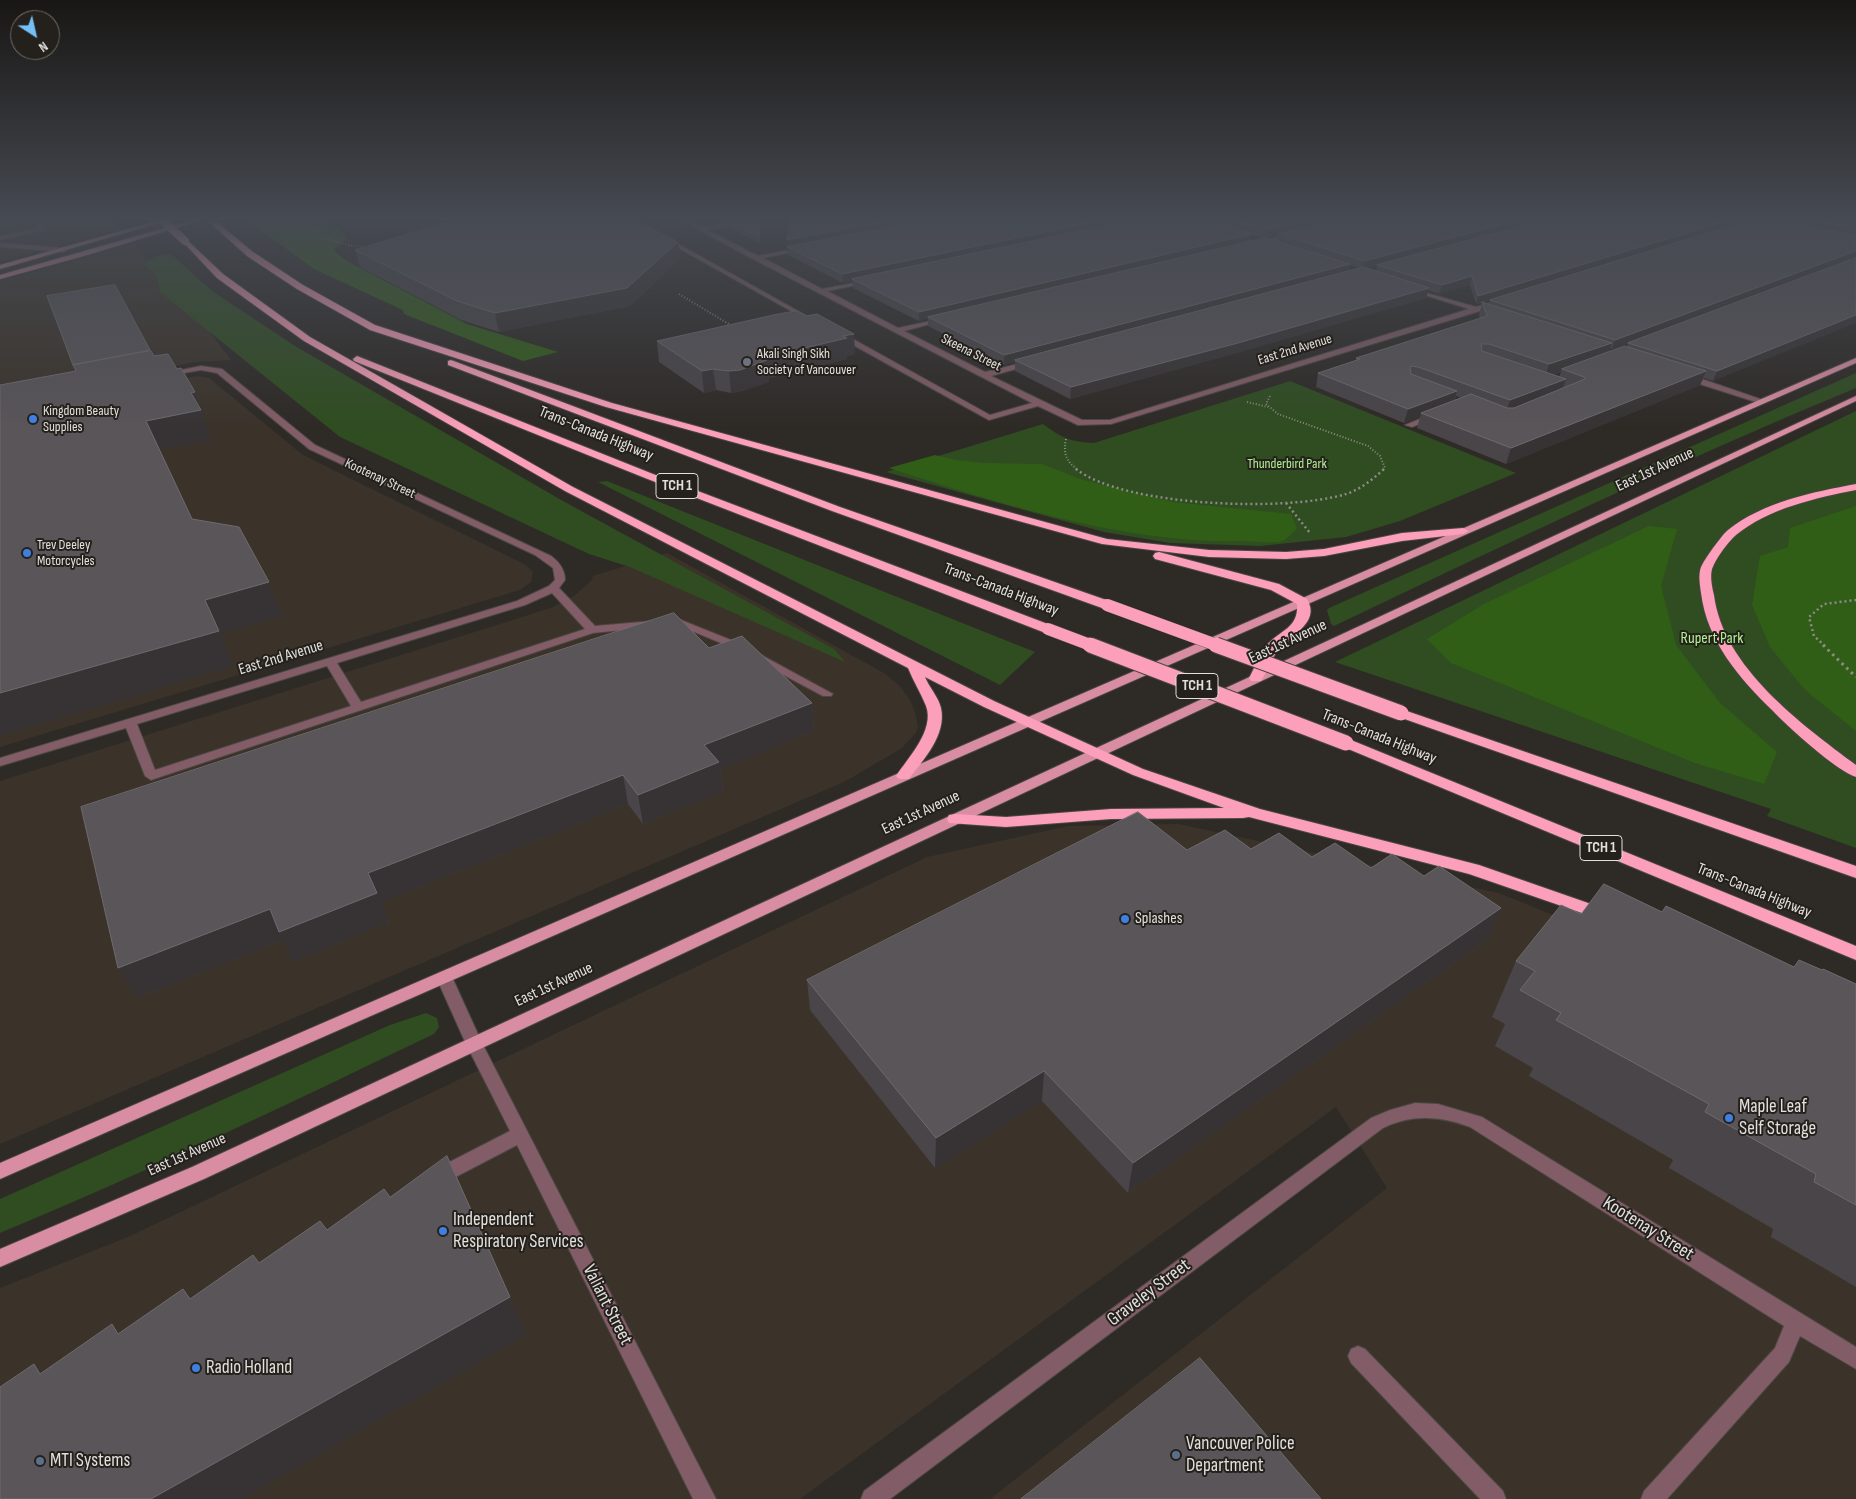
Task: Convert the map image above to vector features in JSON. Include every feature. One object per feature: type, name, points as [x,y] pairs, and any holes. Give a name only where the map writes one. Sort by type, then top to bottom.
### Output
[{"type":"highway","name":"Trans-Canada Highway","points":[[238,289],[308,339],[649,476],[1346,743],[1856,953]]},
{"type":"highway","name":"Trans-Canada Highway","points":[[305,289],[365,325],[474,373],[625,430],[836,509],[1107,605],[1401,714],[1856,872]]},
{"type":"highway","points":[[365,325],[609,405],[1275,588],[1303,602],[1305,611],[1301,624],[1272,647],[1256,678]]},
{"type":"highway","points":[[308,339],[569,489],[989,704],[1138,772],[1255,813],[1473,869],[1621,921]]},
{"type":"highway","points":[[1856,486],[1801,501],[1763,515],[1732,534],[1706,568],[1705,599],[1714,626],[1730,654],[1766,697],[1816,743],[1856,772]]},
{"type":"highway","points":[[1106,542],[1187,552],[1260,556],[1348,550],[1401,538],[1463,532]]},
{"type":"highway","points":[[904,776],[926,745],[933,727],[934,708],[912,664]]},
{"type":"highway","points":[[955,819],[1006,822],[1111,814],[1255,813]]},
{"type":"main road","name":"East 1st Avenue","points":[[0,1171],[1856,360]]},
{"type":"main road","name":"East 1st Avenue","points":[[0,1258],[198,1173],[1855,399]]},
{"type":"street","points":[[755,289],[818,324]]},
{"type":"street","name":"Skeena Street","points":[[816,289],[1072,420],[1090,424]]},
{"type":"street","points":[[820,291],[830,289]]},
{"type":"street","points":[[1411,289],[1493,315]]},
{"type":"street","name":"East 2nd Avenue","points":[[1090,424],[1111,422],[1508,300]]},
{"type":"street","points":[[897,330],[946,318]]},
{"type":"street","points":[[835,333],[989,418],[1039,403]]},
{"type":"street","points":[[985,375],[1042,359]]},
{"type":"street","name":"Kootenay Street","points":[[162,375],[190,369],[208,368],[219,371],[312,447],[539,553],[556,564],[561,573],[560,580],[553,588]]},
{"type":"street","points":[[1683,376],[1762,401]]},
{"type":"street","points":[[1409,425],[1441,414]]},
{"type":"street","points":[[553,588],[592,630]]},
{"type":"street","name":"East 2nd Avenue","points":[[0,762],[329,660],[521,603],[553,588]]},
{"type":"street","points":[[130,722],[151,776],[592,630],[676,621],[737,646],[827,694]]},
{"type":"street","points":[[329,660],[358,707]]},
{"type":"street","name":"Valiant Street","points":[[444,976],[474,1044],[705,1499]]},
{"type":"street","name":"Graveley Street","points":[[872,1499],[1377,1123],[1396,1113],[1415,1109],[1435,1111]]},
{"type":"street","name":"Kootenay Street","points":[[1435,1111],[1455,1115],[1484,1127],[1856,1359]]},
{"type":"street","points":[[424,1184],[521,1134]]},
{"type":"street","points":[[1652,1499],[1782,1355],[1796,1322]]},
{"type":"street","points":[[1358,1356],[1495,1499]]},
{"type":"path","points":[[679,294],[736,329]]},
{"type":"path","points":[[1241,401],[1268,407]]},
{"type":"path","points":[[1285,503],[1312,536]]},
{"type":"path","points":[[1856,600],[1832,601],[1816,607],[1809,617],[1814,636],[1856,677]]},
{"type":"shaded area","points":[[0,289],[170,289],[203,323],[231,360],[195,362],[0,399]]},
{"type":"shaded area","points":[[197,376],[209,378],[303,455],[526,565],[533,572],[531,582],[522,589],[510,593],[0,747],[0,413]]},
{"type":"shaded area","points":[[667,553],[884,673],[899,685],[910,700],[918,726],[916,733],[902,748],[844,782],[0,1144],[0,781],[553,607],[574,596],[591,581],[593,576]]},
{"type":"shaded area","points":[[1179,824],[1499,893],[1856,1038],[1856,1499],[990,1499],[1387,1188],[1336,1107],[800,1499],[0,1499],[0,1288],[130,1236],[927,857],[1068,826]]},
{"type":"green space","points":[[159,289],[210,289],[295,346],[563,501],[834,649],[845,662],[630,567],[589,554],[340,437],[160,292]]},
{"type":"green space","points":[[357,289],[400,289],[467,324],[558,352],[523,361],[404,314],[403,310]]},
{"type":"green space","points":[[1856,373],[1856,388],[1658,474],[1334,626],[1331,624],[1327,610],[1329,608]]},
{"type":"green space","name":"Thunderbird Park","points":[[1290,381],[1516,473],[1400,521],[1346,537],[1260,546],[1170,543],[1104,532],[886,472],[1043,424],[1067,438],[1079,442],[1094,443]]},
{"type":"green space","name":"Rupert Park","points":[[1856,411],[1856,848],[1767,816],[1771,809],[1335,662]]},
{"type":"green space","points":[[935,455],[955,460],[983,463],[1042,464],[1080,479],[1173,502],[1291,514],[1297,529],[1284,540],[1278,542],[1197,540],[1152,536],[1062,519],[973,495],[889,468]]},
{"type":"green space","points":[[607,481],[1035,652],[1000,685],[598,482]]},
{"type":"green space","points":[[1856,506],[1856,731],[1805,690],[1770,647],[1752,605],[1760,556],[1788,547],[1790,528]]},
{"type":"green space","points":[[1649,526],[1677,529],[1661,586],[1676,645],[1720,703],[1777,752],[1764,784],[1695,763],[1451,663],[1427,639],[1484,604]]},
{"type":"green space","points":[[426,1013],[437,1018],[439,1027],[434,1034],[164,1161],[0,1233],[0,1199],[390,1025]]},
{"type":"building","points":[[91,289],[117,289],[150,350],[73,365],[47,296]]},
{"type":"building","points":[[433,289],[622,289],[495,313],[457,301]]},
{"type":"building","points":[[872,289],[1017,289],[919,312]]},
{"type":"building","points":[[1048,289],[1255,289],[1004,355],[928,317]]},
{"type":"building","points":[[1282,289],[1426,289],[1238,343],[1071,387],[1015,360]]},
{"type":"building","points":[[1476,289],[1501,289],[1478,296]]},
{"type":"building","points":[[1526,289],[1753,289],[1615,340],[1490,300]]},
{"type":"building","points":[[1773,289],[1856,289],[1856,315],[1717,371],[1628,343]]},
{"type":"building","points":[[1482,302],[1612,343],[1549,364],[1489,344],[1481,344],[1482,351],[1566,379],[1510,400],[1411,366],[1411,374],[1457,391],[1408,409],[1318,373],[1360,359],[1356,358],[1487,316]]},
{"type":"building","points":[[797,311],[806,316],[817,314],[854,334],[843,336],[847,338],[763,358],[767,360],[740,370],[729,371],[713,369],[702,371],[657,341],[778,314]]},
{"type":"building","points":[[1625,346],[1706,371],[1511,448],[1421,413],[1471,394],[1507,408],[1514,408],[1585,379],[1562,369]]},
{"type":"building","points":[[151,351],[154,356],[168,354],[177,369],[181,368],[195,392],[191,393],[201,410],[146,421],[192,519],[239,527],[269,582],[205,600],[219,631],[0,693],[0,385],[76,371],[73,365]]},
{"type":"building","points":[[674,613],[709,648],[742,636],[812,703],[704,745],[719,762],[638,795],[623,775],[368,873],[377,893],[279,932],[270,909],[118,968],[81,807]]},
{"type":"building","points":[[1138,812],[1187,850],[1225,830],[1251,849],[1279,833],[1312,857],[1335,843],[1371,868],[1392,854],[1424,876],[1439,866],[1501,908],[1133,1163],[1044,1071],[936,1138],[807,980]]},
{"type":"building","points":[[1604,884],[1662,912],[1666,906],[1794,967],[1799,960],[1856,984],[1856,1205],[1814,1182],[1816,1174],[1705,1112],[1709,1104],[1556,1020],[1561,1013],[1520,990],[1535,971],[1516,961],[1561,905],[1581,914]]},
{"type":"building","points":[[447,1156],[510,1297],[151,1499],[0,1499],[0,1387],[34,1364],[40,1374],[112,1324],[118,1334],[183,1289],[190,1299],[253,1255],[259,1263],[320,1221],[327,1230],[384,1189],[390,1197]]},
{"type":"building","points":[[1200,1358],[1321,1499],[1021,1499]]},
{"type":"place","name":"Akali Singh Sikh Society of Vancouver","points":[[747,362]]},
{"type":"place","name":"Kingdom Beauty Supplies","points":[[33,419]]},
{"type":"place","name":"Trev Deeley Motorcycles","points":[[27,553]]},
{"type":"place","name":"Splashes","points":[[1125,919]]},
{"type":"place","name":"Maple Leaf Self Storage","points":[[1729,1118]]},
{"type":"place","name":"Independent Respiratory Services","points":[[443,1231]]},
{"type":"place","name":"Radio Holland","points":[[196,1368]]},
{"type":"place","name":"Vancouver Police Department","points":[[1176,1455]]},
{"type":"place","name":"MTI Systems","points":[[40,1461]]}]
